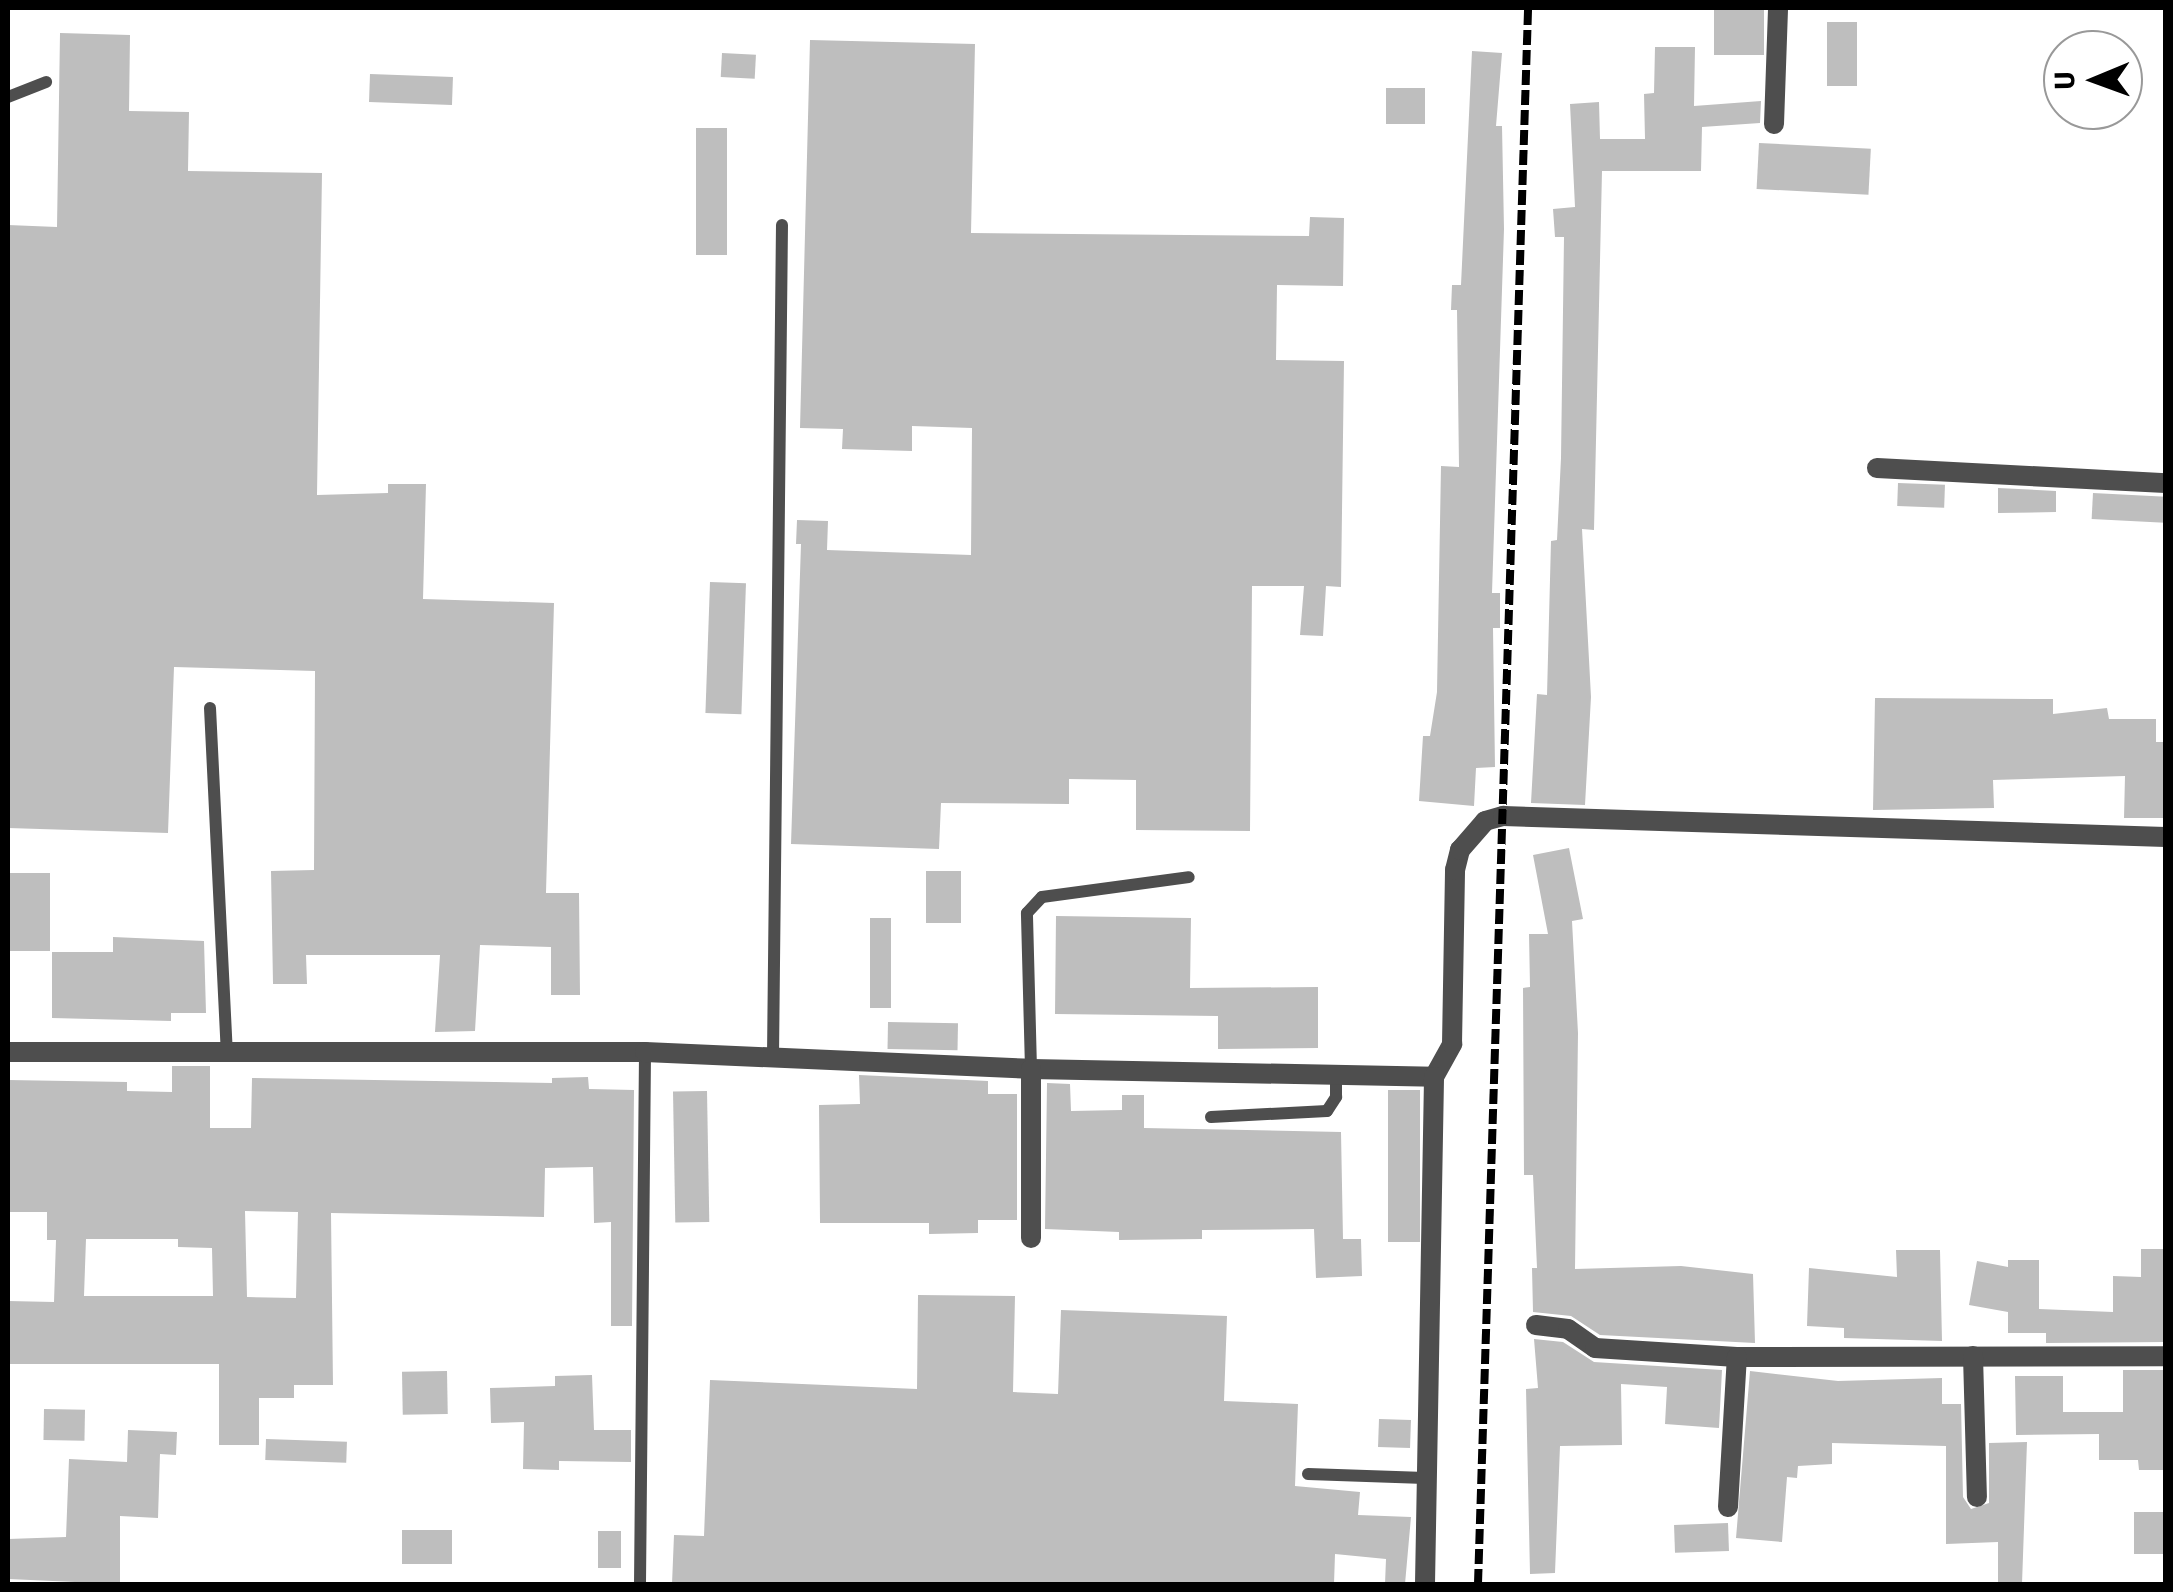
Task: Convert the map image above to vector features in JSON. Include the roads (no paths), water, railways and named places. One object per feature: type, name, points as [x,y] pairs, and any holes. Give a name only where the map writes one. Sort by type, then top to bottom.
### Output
[{"type":"street","points":[[1774,124],[1778,8]]},
{"type":"street","points":[[1876,468],[2166,483]]},
{"type":"street","points":[[1424,1584],[1434,1077],[1452,1044],[1455,870],[1460,850],[1484,821],[1503,816],[2166,837]]},
{"type":"street","points":[[8,1052],[645,1052],[1031,1070],[1434,1077]]},
{"type":"street","points":[[1031,1070],[1031,1238]]},
{"type":"street","points":[[1536,1326],[1568,1329],[1594,1348],[1738,1357],[2166,1356]]},
{"type":"street","points":[[1974,1356],[1977,1497]]},
{"type":"street","points":[[1728,1507],[1738,1357]]},
{"type":"lane","points":[[8,98],[46,82]]},
{"type":"lane","points":[[774,1056],[782,225]]},
{"type":"lane","points":[[210,708],[227,1054]]},
{"type":"lane","points":[[1031,1070],[1026,913],[1042,897],[1188,877]]},
{"type":"lane","points":[[640,1584],[645,1052]]},
{"type":"lane","points":[[1211,1117],[1327,1111],[1336,1097],[1336,1075]]},
{"type":"lane","points":[[1308,1474],[1425,1478]]},
{"type":"railway","points":[[1478,1584],[1528,8]]}]
